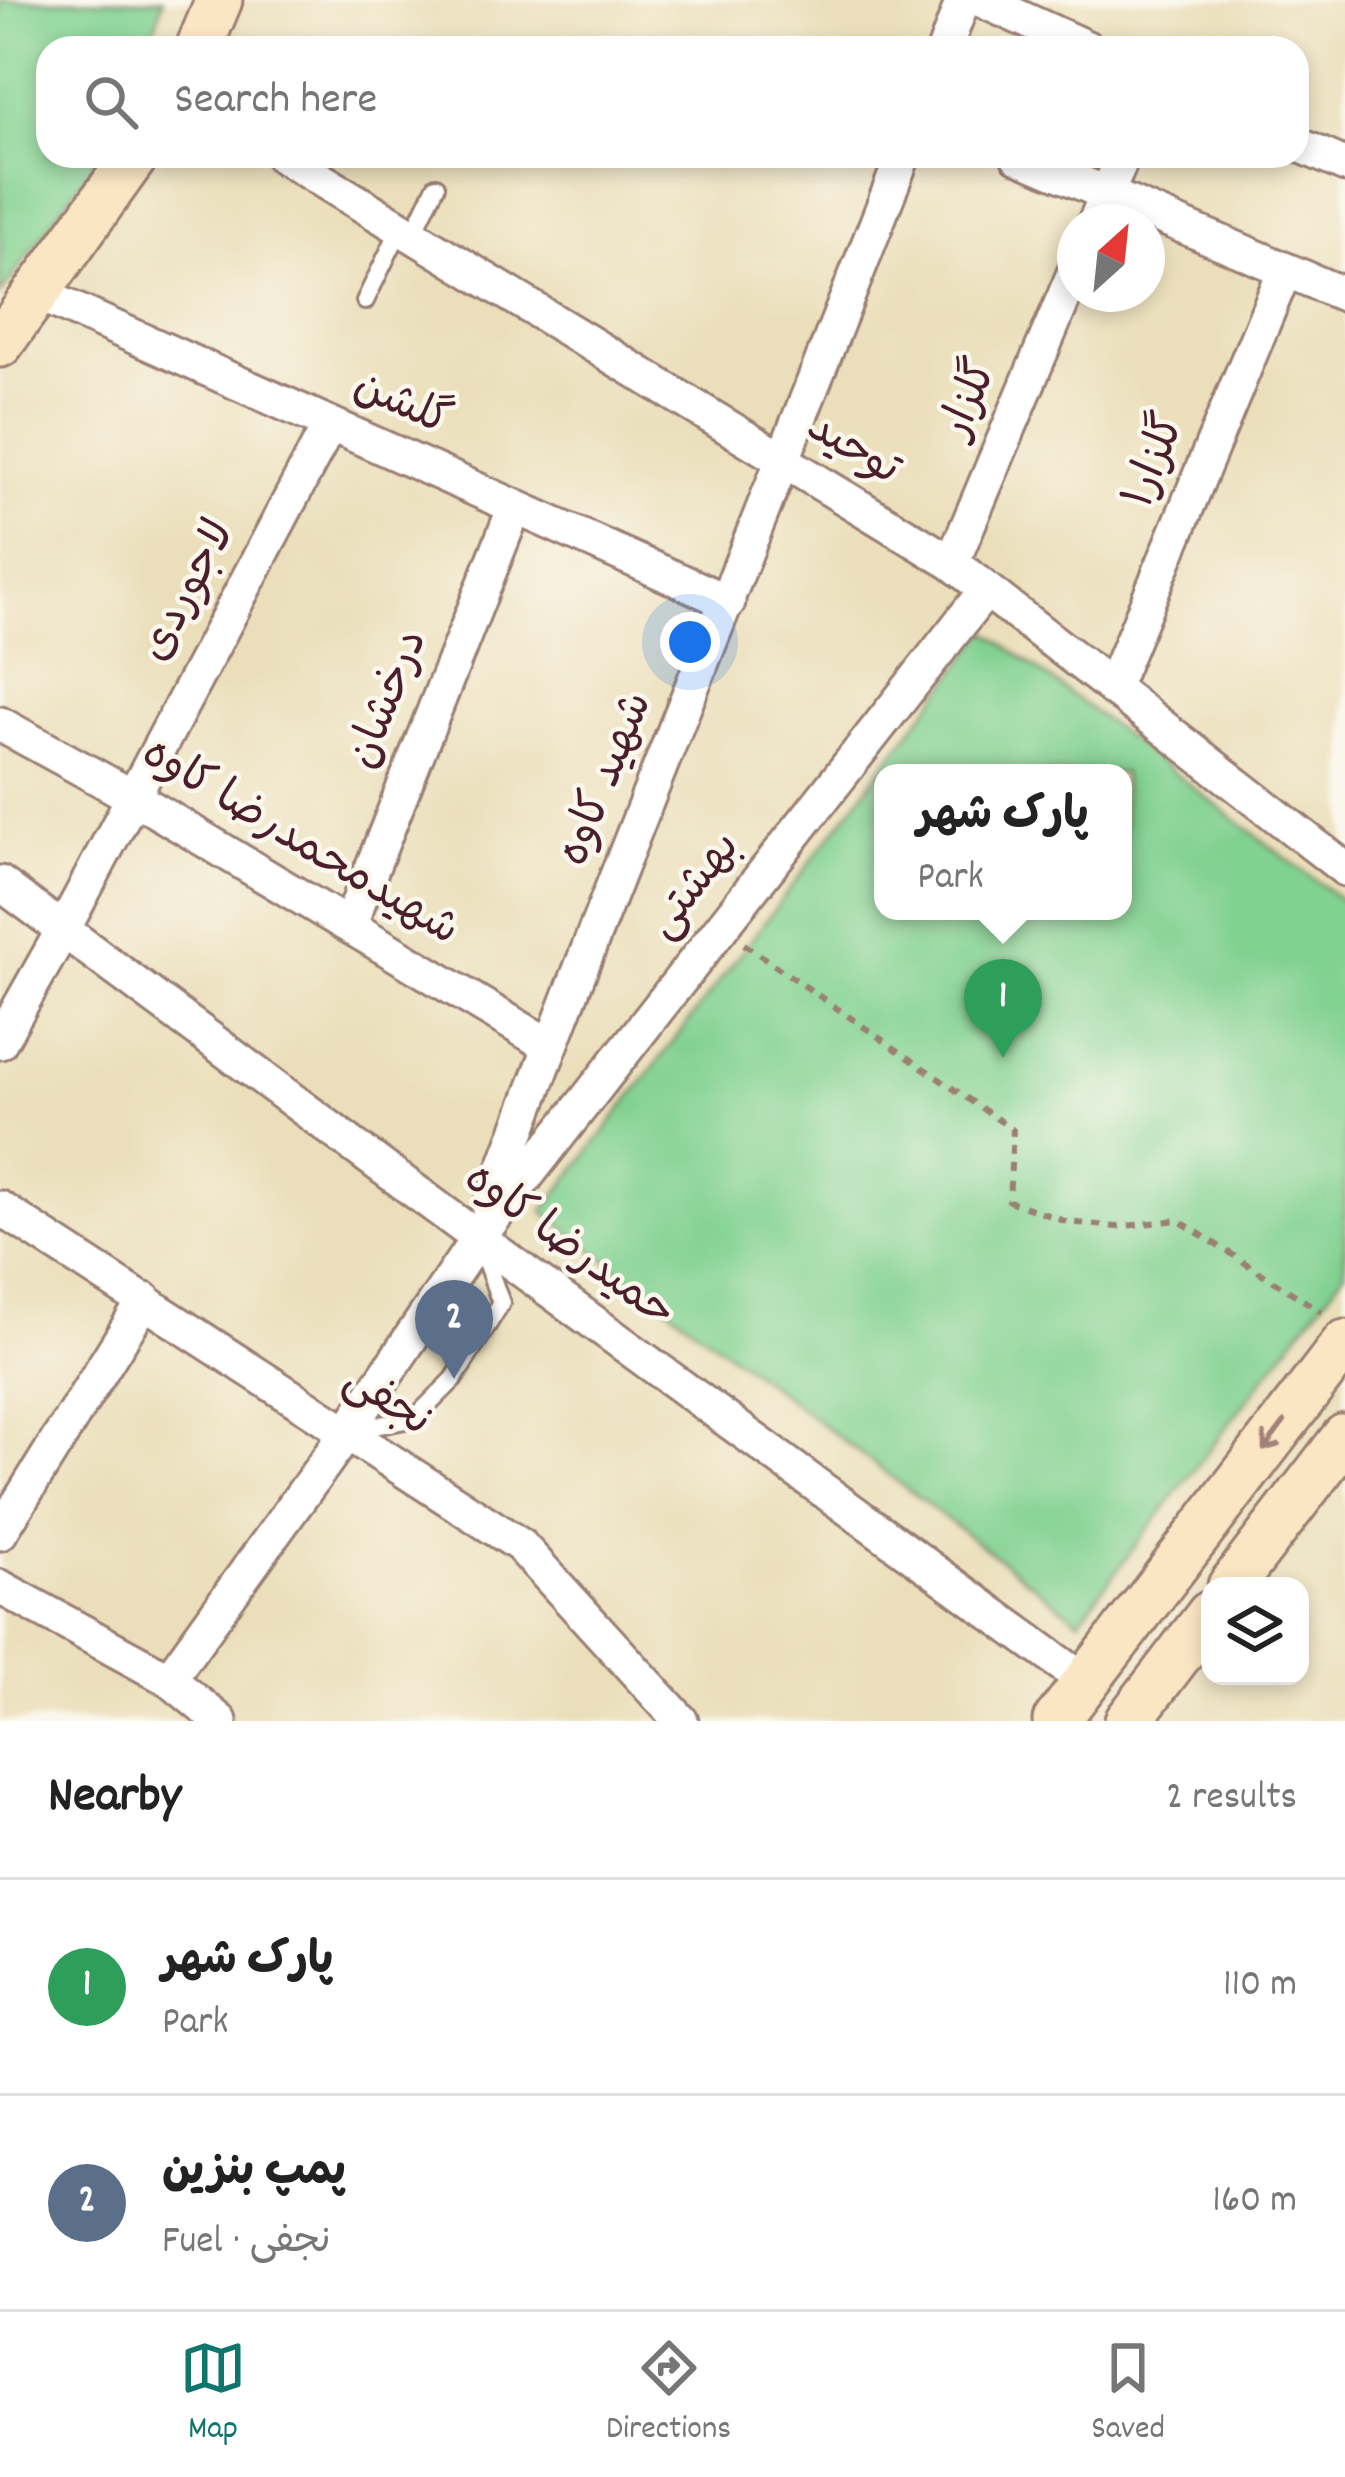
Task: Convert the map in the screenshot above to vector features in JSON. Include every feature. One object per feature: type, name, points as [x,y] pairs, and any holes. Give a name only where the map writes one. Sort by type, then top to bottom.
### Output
[{"type":"main road","points":[[204,36],[219,0]]},
{"type":"main road","points":[[0,344],[127,168]]},
{"type":"main road","points":[[1056,1721],[1336,1329]]},
{"type":"main road","points":[[1238,1577],[1345,1437]]},
{"type":"main road","points":[[1128,1721],[1201,1626]]},
{"type":"street","points":[[950,36],[963,0]]},
{"type":"street","points":[[982,0],[1061,36]]},
{"type":"street","points":[[1309,149],[1345,165]]},
{"type":"street","name":"توحید","points":[[302,168],[952,563],[1345,869]]},
{"type":"street","name":"شهید کاوه","points":[[478,1238],[898,168]]},
{"type":"street","points":[[1037,168],[1095,204]]},
{"type":"street","points":[[1103,204],[1118,168]]},
{"type":"street","points":[[1165,230],[1285,270],[1345,296]]},
{"type":"street","name":"گلزار۱","points":[[1112,688],[1285,270]]},
{"type":"street","name":"گلشن","points":[[37,293],[728,602]]},
{"type":"street","name":"گلزار","points":[[952,563],[1058,312]]},
{"type":"street","name":"لاجوردی","points":[[0,1042],[330,424]]},
{"type":"street","name":"درخشان","points":[[349,926],[515,507]]},
{"type":"street","name":"بهشتی","points":[[478,1238],[986,590]]},
{"type":"street","name":"شهیدمحمدرضا کاوه","points":[[0,724],[133,797],[550,1046]]},
{"type":"street","name":"حمیدرضا کاوه","points":[[0,884],[1086,1682]]},
{"type":"street","name":"نجفی","points":[[0,1208],[520,1545],[681,1721]]},
{"type":"street","points":[[166,1721],[177,1686],[478,1238]]},
{"type":"street","points":[[0,1533],[145,1300]]},
{"type":"street","points":[[0,1587],[177,1686],[220,1721]]},
{"type":"lane","points":[[365,302],[436,186]]},
{"type":"lane","points":[[348,1431],[416,1418],[454,1379],[501,1303],[478,1238]]},
{"type":"path","points":[[721,928],[1013,1130],[1009,1202],[1067,1222],[1117,1227],[1178,1220],[1336,1329]]},
{"type":"green space","points":[[0,0],[163,0],[152,36],[36,36],[36,168],[90,168],[0,295]]},
{"type":"green space","points":[[987,631],[1345,903],[1345,1272],[1079,1620],[543,1212],[874,779],[874,920],[1132,920],[1132,764],[885,764]]},
{"type":"place","name":"پارک شهر","points":[[1003,1058]]},
{"type":"place","name":"پمپ بنزین","points":[[454,1379]]}]
